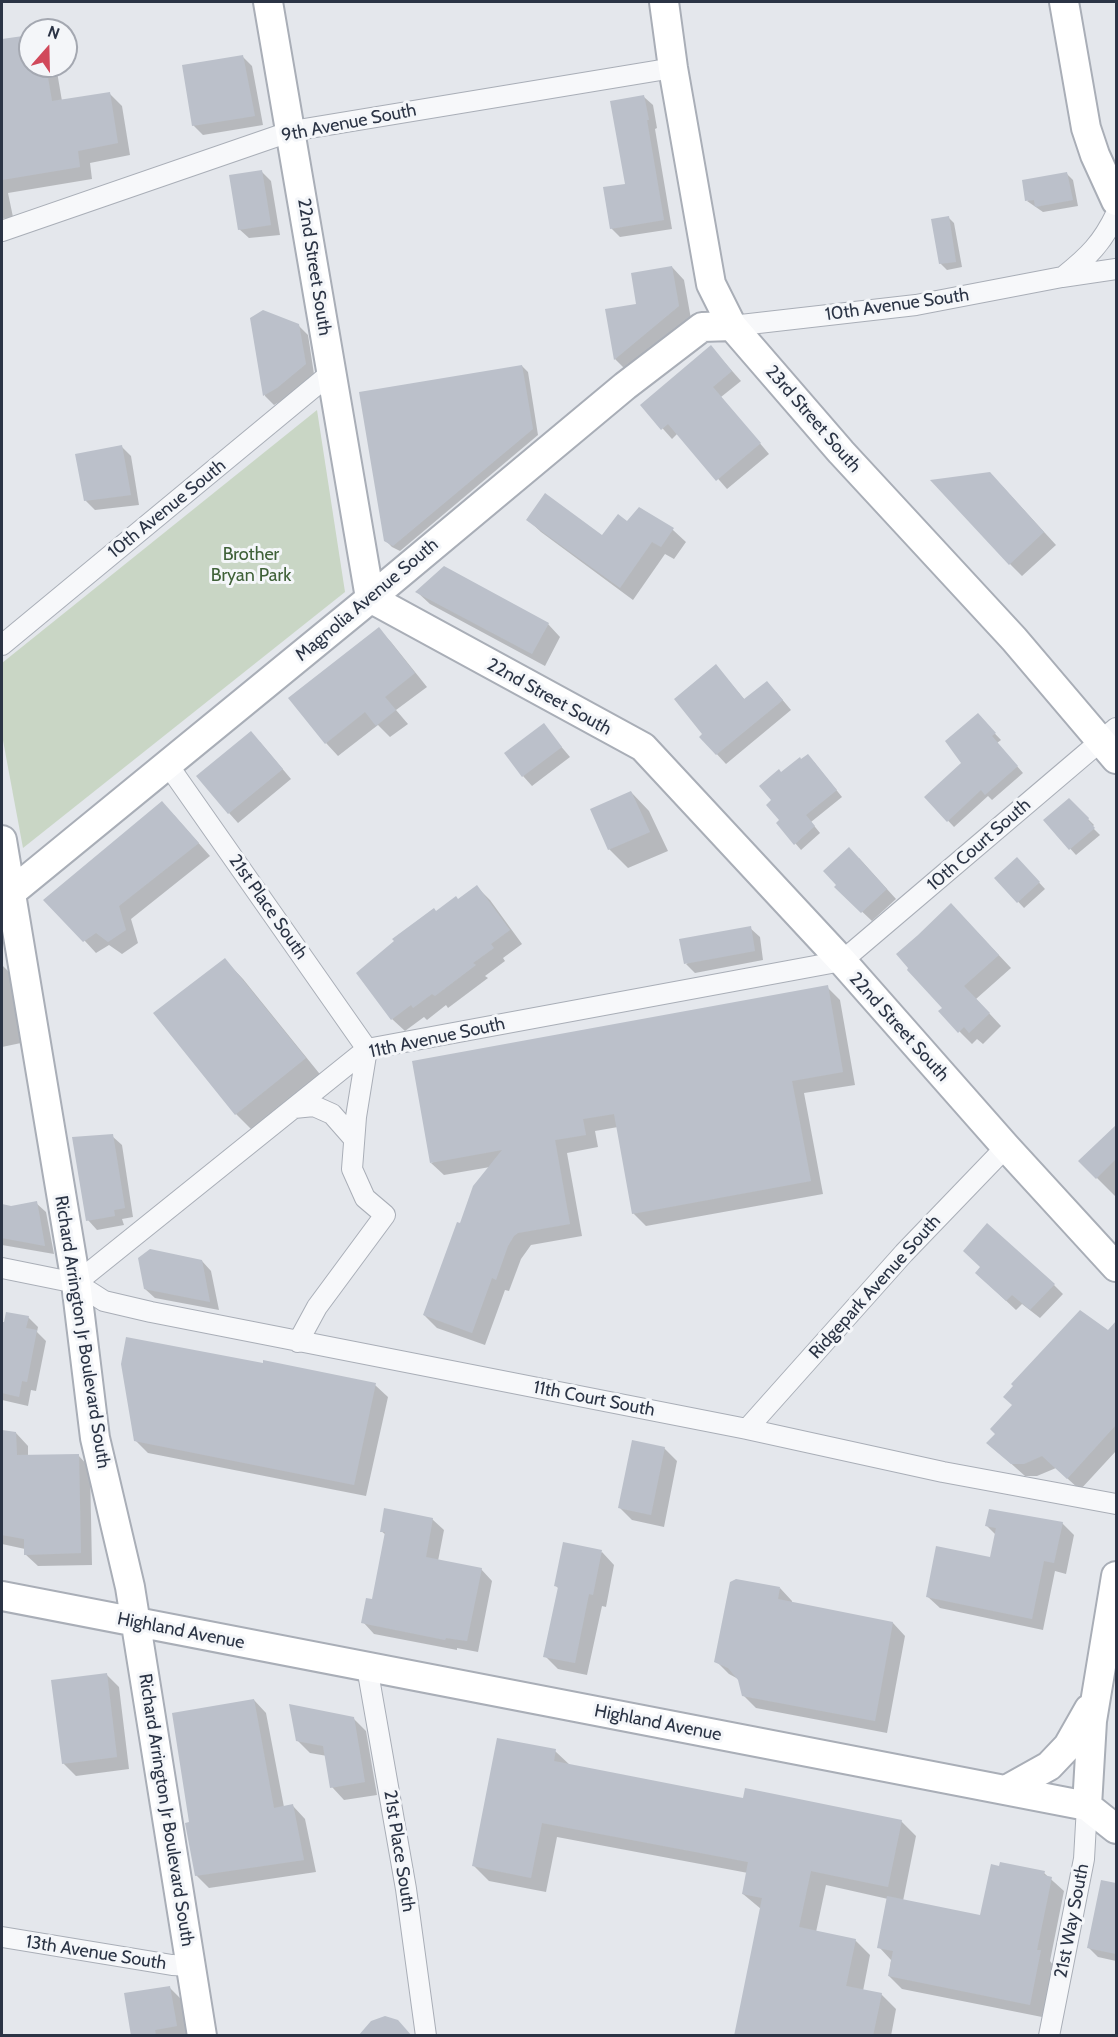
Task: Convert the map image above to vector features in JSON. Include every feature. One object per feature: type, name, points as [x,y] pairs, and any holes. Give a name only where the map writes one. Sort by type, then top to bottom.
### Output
[{"type":"street","name":"22nd Street South","points":[[268,2],[292,131],[370,598],[643,747],[842,962],[1116,1267]]},
{"type":"street","name":"23rd Street South","points":[[664,2],[673,68],[711,284],[732,326],[841,452],[1111,743]]},
{"type":"street","points":[[1064,2],[1086,128],[1095,155],[1116,201]]},
{"type":"street","name":"9th Avenue South","points":[[2,231],[292,131],[673,68]]},
{"type":"street","name":"10th Avenue South","points":[[1062,277],[1087,258],[1106,236],[1116,214]]},
{"type":"street","name":"10th Avenue South","points":[[732,326],[916,305],[1116,269]]},
{"type":"street","name":"Magnolia Avenue South","points":[[5,897],[618,392],[702,327],[732,326]]},
{"type":"street","name":"10th Avenue South","points":[[2,645],[331,373]]},
{"type":"street","name":"10th Court South","points":[[842,962],[1111,743]]},
{"type":"street","name":"21st Place South","points":[[168,765],[367,1049]]},
{"type":"street","name":"Richard Arrington Jr Boulevard South","points":[[2,840],[5,897],[76,1283],[95,1438],[130,1587],[202,2036]]},
{"type":"street","name":"11th Avenue South","points":[[76,1283],[367,1049],[842,962]]},
{"type":"street","points":[[298,1342],[317,1307],[385,1215],[365,1198],[352,1169],[367,1049]]},
{"type":"street","points":[[294,1108],[314,1106],[332,1114],[354,1139]]},
{"type":"street","name":"Ridgepark Avenue South","points":[[747,1429],[904,1253],[1006,1147]]},
{"type":"street","points":[[2,1268],[76,1283]]},
{"type":"street","name":"11th Court South","points":[[76,1283],[104,1301],[298,1342],[747,1429],[942,1472],[1116,1504]]},
{"type":"street","points":[[1116,1576],[1092,1721],[1087,1806],[1116,1829]]},
{"type":"street","name":"Highland Avenue","points":[[2,1596],[1087,1806]]},
{"type":"street","name":"21st Place South","points":[[367,1667],[406,1889],[426,2036]]},
{"type":"street","points":[[1006,1790],[1048,1766],[1068,1746],[1096,1697]]},
{"type":"street","name":"21st Way South","points":[[1049,2036],[1084,1859],[1087,1806]]},
{"type":"street","name":"13th Avenue South","points":[[2,1937],[172,1965],[191,1966]]},
{"type":"green space","name":"Brother Bryan Park","points":[[317,410],[345,592],[23,848],[2,735],[2,663]]},
{"type":"building","points":[[18,37],[18,78],[48,78],[52,101],[110,92],[118,143],[78,151],[80,167],[2,180],[2,39]]},
{"type":"building","points":[[243,55],[255,116],[192,126],[182,65]]},
{"type":"building","points":[[644,95],[664,220],[610,229],[603,187],[625,184],[610,101]]},
{"type":"building","points":[[262,170],[271,225],[238,230],[229,175]]},
{"type":"building","points":[[1067,172],[1073,200],[1035,207],[1034,200],[1025,201],[1022,180]]},
{"type":"building","points":[[949,216],[956,262],[939,264],[931,219]]},
{"type":"building","points":[[672,266],[679,306],[614,360],[605,309],[636,304],[631,273]]},
{"type":"building","points":[[263,310],[299,324],[306,364],[277,388],[263,396],[250,318]]},
{"type":"building","points":[[711,345],[732,371],[713,387],[761,443],[716,481],[668,424],[661,430],[640,405]]},
{"type":"building","points":[[522,365],[533,429],[393,546],[384,541],[359,392]]},
{"type":"building","points":[[122,445],[131,495],[84,501],[75,454]]},
{"type":"building","points":[[990,472],[1044,532],[1009,565],[930,480]]},
{"type":"building","points":[[545,493],[602,535],[618,514],[627,521],[639,507],[674,528],[661,547],[652,542],[620,588],[526,520]]},
{"type":"building","points":[[444,566],[549,623],[532,654],[415,592]]},
{"type":"building","points":[[379,627],[415,673],[385,697],[396,710],[376,726],[365,712],[325,744],[288,698]]},
{"type":"building","points":[[716,664],[744,699],[767,681],[783,700],[716,755],[699,737],[702,734],[674,699]]},
{"type":"building","points":[[978,713],[996,733],[992,736],[1018,766],[985,795],[981,790],[947,822],[924,797],[961,763],[945,741]]},
{"type":"building","points":[[544,723],[562,747],[522,777],[504,753]]},
{"type":"building","points":[[251,731],[283,769],[228,814],[196,776]]},
{"type":"building","points":[[808,754],[837,790],[806,815],[815,826],[794,845],[776,823],[779,820],[766,805],[771,800],[759,786],[779,769],[781,772],[800,757],[801,759]]},
{"type":"building","points":[[631,791],[650,832],[608,850],[590,809]]},
{"type":"building","points":[[1069,798],[1089,818],[1088,820],[1095,828],[1069,850],[1043,820]]},
{"type":"building","points":[[162,801],[199,843],[119,906],[126,930],[108,942],[96,933],[83,942],[43,900]]},
{"type":"building","points":[[849,847],[887,889],[861,913],[834,887],[836,885],[823,871]]},
{"type":"building","points":[[1017,857],[1040,882],[1017,903],[994,878]]},
{"type":"building","points":[[477,885],[510,930],[491,944],[494,948],[473,963],[476,965],[435,996],[432,994],[413,1008],[411,1005],[391,1020],[356,973],[394,941],[392,939],[434,908],[436,911],[456,896],[458,899]]},
{"type":"building","points":[[951,903],[999,955],[964,986],[990,1013],[969,1033],[964,1027],[958,1033],[938,1011],[942,1008],[907,970],[908,968],[896,954]]},
{"type":"building","points":[[751,926],[755,951],[684,964],[679,939]]},
{"type":"building","points":[[225,958],[306,1058],[235,1115],[153,1013]]},
{"type":"building","points":[[828,985],[843,1072],[792,1081],[811,1181],[632,1214],[614,1114],[583,1119],[586,1135],[555,1140],[570,1224],[518,1233],[514,1236],[496,1280],[492,1278],[472,1333],[423,1315],[457,1222],[460,1223],[473,1186],[502,1150],[430,1163],[412,1061]]},
{"type":"building","points":[[1116,1125],[1116,1159],[1096,1179],[1078,1161]]},
{"type":"building","points":[[113,1134],[125,1208],[114,1210],[115,1216],[86,1221],[72,1137]]},
{"type":"building","points":[[37,1201],[45,1246],[2,1238],[2,1204],[11,1206]]},
{"type":"building","points":[[987,1223],[1055,1284],[1030,1310],[1012,1295],[1006,1301],[975,1273],[980,1267],[963,1251]]},
{"type":"building","points":[[150,1249],[202,1260],[210,1302],[144,1289],[138,1258]]},
{"type":"building","points":[[1080,1310],[1108,1330],[1116,1321],[1116,1425],[1067,1479],[1042,1456],[1024,1464],[1011,1464],[986,1443],[995,1434],[990,1429],[1012,1405],[1003,1397],[1013,1386],[1011,1384]]},
{"type":"building","points":[[6,1312],[29,1316],[26,1328],[37,1330],[27,1382],[22,1381],[19,1397],[2,1393],[2,1322],[4,1322]]},
{"type":"building","points":[[126,1337],[263,1363],[263,1360],[376,1383],[354,1485],[134,1441],[121,1364]]},
{"type":"building","points":[[2,1430],[16,1432],[17,1455],[79,1454],[81,1553],[24,1555],[24,1539],[2,1535]]},
{"type":"building","points":[[632,1440],[665,1447],[651,1515],[618,1508]]},
{"type":"building","points":[[384,1508],[433,1518],[426,1557],[482,1568],[467,1641],[446,1638],[445,1640],[361,1623],[366,1598],[372,1599],[385,1532],[380,1532]]},
{"type":"building","points":[[989,1509],[1063,1522],[1054,1563],[1044,1561],[1032,1619],[926,1597],[936,1546],[990,1557],[996,1528],[985,1526]]},
{"type":"building","points":[[563,1542],[602,1550],[593,1595],[589,1594],[575,1663],[543,1657],[558,1587],[554,1586]]},
{"type":"building","points":[[736,1579],[780,1587],[778,1599],[893,1622],[875,1721],[742,1696],[738,1680],[728,1668],[714,1662],[730,1582]]},
{"type":"building","points":[[107,1673],[117,1757],[62,1764],[51,1680]]},
{"type":"building","points":[[254,1699],[274,1808],[293,1804],[304,1860],[195,1876],[185,1823],[189,1822],[172,1713]]},
{"type":"building","points":[[289,1704],[354,1717],[365,1782],[330,1788],[323,1746],[296,1741]]},
{"type":"building","points":[[497,1738],[556,1749],[554,1761],[743,1798],[745,1788],[902,1820],[888,1887],[811,1871],[799,1927],[856,1939],[846,1986],[882,1993],[873,2036],[734,2036],[762,1898],[742,1894],[748,1862],[542,1823],[531,1878],[472,1866]]},
{"type":"building","points":[[1000,1862],[1045,1871],[1044,1875],[1052,1877],[1037,1950],[1041,1950],[1030,2005],[888,1976],[893,1951],[877,1948],[887,1896],[980,1915],[991,1864],[999,1866]]},
{"type":"building","points":[[1101,1880],[1116,1883],[1116,1954],[1087,1948]]},
{"type":"building","points":[[170,1986],[177,2026],[155,2030],[156,2036],[131,2036],[124,1993]]},
{"type":"building","points":[[385,2016],[398,2020],[412,2036],[358,2036],[371,2021]]}]
